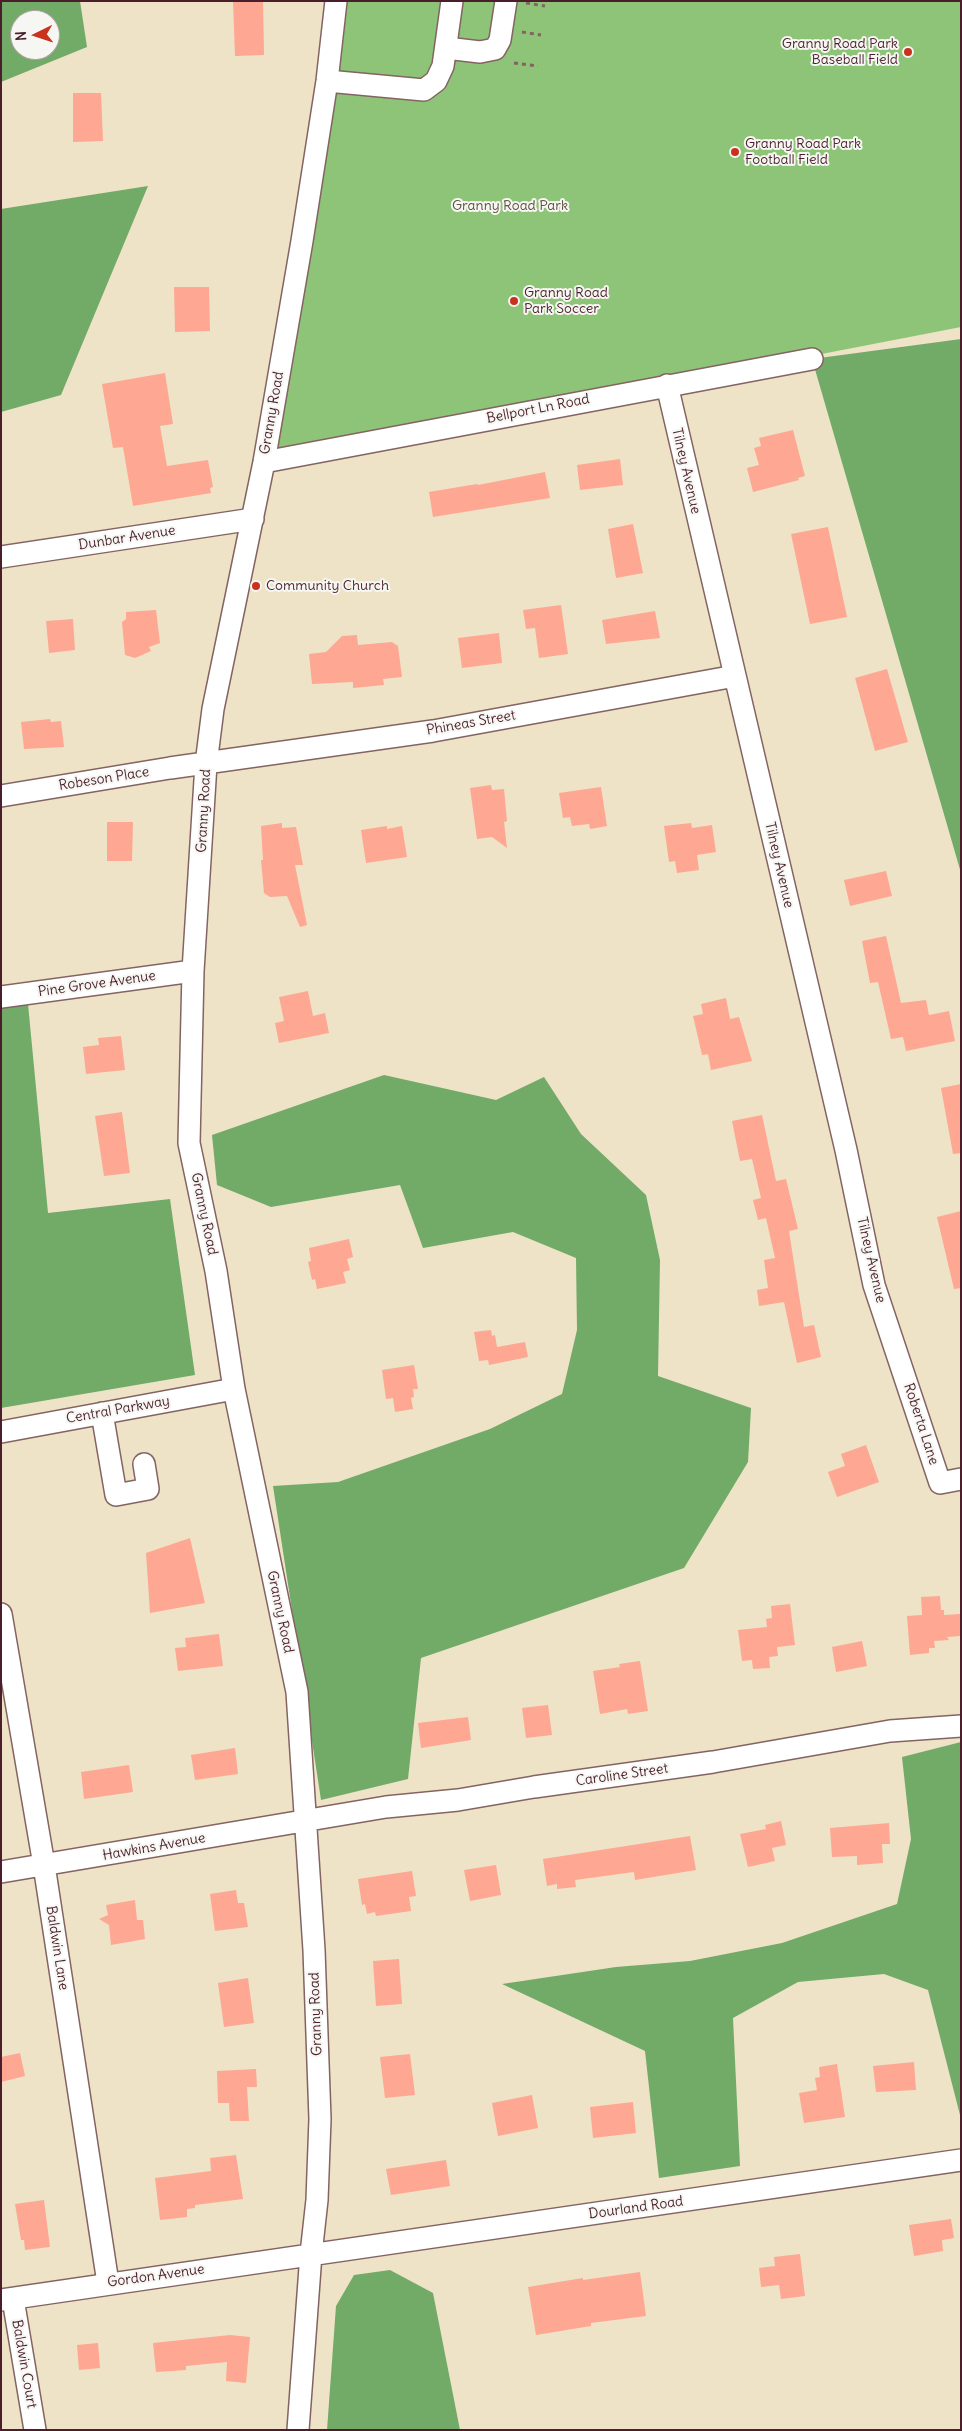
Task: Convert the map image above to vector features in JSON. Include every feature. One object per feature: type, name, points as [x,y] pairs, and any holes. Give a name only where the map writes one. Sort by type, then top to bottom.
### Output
[{"type":"street","name":"Granny Road","points":[[298,2430],[310,2254],[317,2200],[320,2119],[314,1950],[297,1692],[234,1389],[216,1270],[189,1143],[192,970],[206,764],[213,709],[264,462],[327,81],[336,1]]},
{"type":"street","points":[[327,81],[424,90],[436,81],[443,66],[452,1]]},
{"type":"street","points":[[446,48],[480,52],[495,49],[500,40],[506,1]]},
{"type":"street","name":"Bellport Ln Road","points":[[264,462],[812,359]]},
{"type":"street","name":"Tilney Avenue","points":[[667,385],[846,1150],[874,1285],[895,1344]]},
{"type":"street","name":"Dunbar Avenue","points":[[1,558],[253,519]]},
{"type":"street","name":"Phineas Street","points":[[206,764],[432,731],[735,676]]},
{"type":"street","name":"Robeson Place","points":[[1,796],[206,764]]},
{"type":"street","name":"Pine Grove Avenue","points":[[1,997],[192,970]]},
{"type":"street","name":"Roberta Lane","points":[[895,1344],[940,1483],[961,1479]]},
{"type":"street","name":"Central Parkway","points":[[1,1432],[234,1389]]},
{"type":"street","points":[[102,1413],[116,1495],[148,1489],[144,1464]]},
{"type":"street","name":"Baldwin Lane","points":[[1,1614],[44,1865],[108,2283]]},
{"type":"street","name":"Caroline Street","points":[[306,1821],[386,1807],[458,1800],[534,1786],[713,1762],[890,1731],[938,1726],[961,1726]]},
{"type":"street","name":"Hawkins Avenue","points":[[1,1872],[306,1821]]},
{"type":"street","name":"Dourland Road","points":[[310,2254],[961,2160]]},
{"type":"street","name":"Gordon Avenue","points":[[7,2300],[108,2283],[310,2254]]},
{"type":"street","name":"Baldwin Court","points":[[7,2300],[35,2430]]},
{"type":"path","points":[[514,63],[538,66]]},
{"type":"green space","points":[[1,1],[80,1],[87,47],[60,58],[60,10],[10,10],[10,60],[55,60],[1,82]]},
{"type":"green space","name":"Granny Road Park","points":[[332,1],[961,1],[961,327],[264,462]]},
{"type":"green space","points":[[148,186],[61,395],[1,412],[1,209]]},
{"type":"green space","points":[[961,339],[961,873],[812,359]]},
{"type":"green space","points":[[28,1004],[48,1213],[170,1199],[195,1375],[1,1408],[1,1008]]},
{"type":"green space","points":[[384,1075],[496,1100],[544,1077],[581,1134],[646,1195],[660,1260],[658,1376],[751,1408],[748,1462],[684,1568],[421,1658],[408,1779],[321,1800],[273,1486],[338,1482],[490,1429],[562,1394],[577,1330],[576,1258],[513,1232],[423,1248],[400,1185],[271,1207],[217,1185],[212,1135]]},
{"type":"green space","points":[[961,1742],[961,2119],[928,1990],[884,1974],[798,1982],[733,2018],[740,2166],[659,2178],[645,2051],[502,1984],[616,1967],[690,1961],[782,1943],[897,1904],[911,1839],[902,1757]]},
{"type":"green space","points":[[390,2270],[433,2293],[460,2430],[327,2430],[336,2306],[354,2275]]},
{"type":"building","points":[[233,1],[263,1],[264,55],[235,56]]},
{"type":"building","points":[[73,93],[101,93],[103,141],[73,142]]},
{"type":"building","points":[[174,287],[209,287],[210,331],[175,332]]},
{"type":"building","points":[[165,373],[173,424],[160,426],[167,466],[208,460],[213,487],[210,488],[211,493],[133,506],[123,447],[113,448],[102,384]]},
{"type":"building","points":[[793,430],[805,476],[798,478],[799,480],[753,492],[747,468],[759,465],[754,448],[761,446],[759,438]]},
{"type":"building","points":[[620,459],[623,485],[580,490],[577,465]]},
{"type":"building","points":[[545,472],[550,498],[433,517],[429,492]]},
{"type":"building","points":[[633,524],[643,573],[616,578],[608,529]]},
{"type":"building","points":[[828,527],[847,617],[810,624],[791,534]]},
{"type":"building","points":[[561,605],[568,654],[539,658],[535,628],[526,629],[523,610]]},
{"type":"building","points":[[156,610],[160,643],[149,647],[151,651],[135,658],[125,655],[122,622],[126,619],[126,612]]},
{"type":"building","points":[[655,611],[660,638],[606,644],[602,620]]},
{"type":"building","points":[[73,619],[75,650],[49,653],[46,621]]},
{"type":"building","points":[[499,633],[502,663],[462,668],[458,638]]},
{"type":"building","points":[[357,635],[358,645],[392,642],[398,646],[402,677],[383,679],[384,685],[353,688],[353,682],[312,684],[309,654],[326,652],[342,636]]},
{"type":"building","points":[[887,669],[908,742],[875,751],[855,678]]},
{"type":"building","points":[[50,719],[51,722],[61,721],[64,747],[24,749],[21,722]]},
{"type":"building","points":[[491,785],[492,790],[504,789],[507,821],[504,822],[507,848],[492,837],[477,839],[470,788]]},
{"type":"building","points":[[601,787],[607,826],[590,829],[589,824],[572,826],[570,817],[563,818],[559,793]]},
{"type":"building","points":[[107,822],[133,822],[132,861],[107,861]]},
{"type":"building","points":[[282,823],[282,828],[296,827],[303,865],[295,865],[307,925],[300,927],[287,896],[270,897],[264,893],[261,860],[263,860],[261,826]]},
{"type":"building","points":[[691,823],[692,828],[712,825],[716,852],[697,855],[699,870],[677,873],[675,861],[669,862],[664,826]]},
{"type":"building","points":[[387,826],[387,829],[402,826],[407,857],[366,863],[361,830]]},
{"type":"building","points":[[886,871],[892,896],[850,906],[844,880]]},
{"type":"building","points":[[886,936],[901,1003],[926,1000],[929,1015],[949,1011],[955,1041],[906,1051],[903,1037],[891,1039],[878,982],[870,983],[862,941]]},
{"type":"building","points":[[308,991],[313,1016],[325,1013],[329,1033],[279,1043],[275,1023],[284,1021],[279,997]]},
{"type":"building","points":[[726,998],[730,1019],[739,1017],[752,1061],[711,1070],[708,1054],[702,1055],[693,1016],[703,1014],[701,1004]]},
{"type":"building","points":[[121,1036],[125,1070],[86,1074],[83,1047],[99,1045],[98,1038]]},
{"type":"building","points":[[961,1084],[961,1153],[953,1154],[941,1088]]},
{"type":"building","points":[[122,1112],[130,1173],[104,1176],[95,1116]]},
{"type":"building","points":[[762,1115],[776,1181],[786,1179],[798,1229],[789,1231],[804,1327],[814,1325],[821,1357],[797,1363],[784,1302],[759,1306],[757,1290],[768,1288],[764,1260],[775,1258],[766,1218],[758,1220],[753,1200],[761,1198],[752,1159],[740,1161],[732,1121]]},
{"type":"building","points":[[961,1211],[961,1288],[954,1289],[937,1217]]},
{"type":"building","points":[[349,1239],[353,1257],[347,1259],[350,1270],[343,1272],[346,1283],[317,1289],[315,1279],[312,1280],[308,1262],[311,1261],[309,1248]]},
{"type":"building","points":[[491,1330],[492,1336],[495,1335],[497,1347],[525,1342],[528,1357],[489,1365],[488,1360],[479,1361],[474,1332]]},
{"type":"building","points":[[414,1365],[418,1389],[413,1389],[414,1397],[411,1398],[413,1409],[395,1412],[393,1398],[386,1399],[382,1370]]},
{"type":"building","points":[[866,1445],[879,1482],[837,1497],[828,1472],[845,1466],[841,1454]]},
{"type":"building","points":[[190,1538],[205,1603],[150,1613],[146,1553]]},
{"type":"building","points":[[940,1596],[941,1610],[944,1610],[944,1615],[960,1614],[961,1636],[947,1637],[949,1640],[934,1641],[935,1648],[929,1648],[929,1653],[910,1655],[907,1616],[922,1615],[921,1597]]},
{"type":"building","points":[[790,1604],[795,1645],[777,1647],[778,1656],[769,1657],[770,1668],[753,1669],[752,1660],[742,1661],[738,1630],[767,1627],[766,1619],[772,1618],[771,1606]]},
{"type":"building","points":[[219,1634],[223,1666],[178,1671],[175,1648],[186,1647],[185,1638]]},
{"type":"building","points":[[862,1641],[867,1666],[836,1672],[832,1647]]},
{"type":"building","points":[[640,1661],[648,1711],[628,1714],[627,1709],[600,1714],[593,1671],[620,1667],[619,1664]]},
{"type":"building","points":[[548,1705],[552,1735],[526,1738],[522,1708]]},
{"type":"building","points":[[468,1717],[471,1740],[421,1748],[418,1723]]},
{"type":"building","points":[[235,1748],[238,1774],[195,1780],[191,1755]]},
{"type":"building","points":[[129,1765],[133,1792],[84,1799],[81,1772]]},
{"type":"building","points":[[781,1821],[786,1845],[772,1848],[775,1861],[748,1867],[740,1834],[766,1829],[765,1825]]},
{"type":"building","points":[[889,1823],[890,1844],[882,1844],[883,1863],[857,1865],[857,1856],[832,1857],[830,1828]]},
{"type":"building","points":[[690,1836],[696,1870],[635,1880],[634,1872],[575,1880],[576,1887],[557,1889],[557,1884],[547,1886],[543,1859]]},
{"type":"building","points":[[496,1865],[501,1895],[470,1901],[464,1870]]},
{"type":"building","points":[[412,1871],[416,1896],[409,1897],[411,1911],[376,1916],[375,1912],[367,1914],[365,1904],[362,1905],[358,1879]]},
{"type":"building","points":[[236,1890],[238,1903],[244,1903],[248,1927],[215,1931],[210,1894]]},
{"type":"building","points":[[135,1900],[137,1920],[143,1920],[145,1939],[111,1945],[109,1925],[99,1919],[108,1915],[106,1905]]},
{"type":"building","points":[[399,1959],[402,2004],[376,2006],[373,1961]]},
{"type":"building","points":[[248,1978],[254,2023],[224,2027],[218,1983]]},
{"type":"building","points":[[20,2053],[25,2076],[1,2082],[1,2057]]},
{"type":"building","points":[[410,2054],[415,2095],[385,2098],[380,2057]]},
{"type":"building","points":[[914,2062],[916,2090],[876,2092],[873,2066]]},
{"type":"building","points":[[837,2064],[845,2117],[804,2123],[799,2093],[817,2090],[815,2078],[820,2077],[819,2067]]},
{"type":"building","points":[[256,2069],[257,2087],[247,2087],[249,2121],[230,2121],[229,2103],[218,2103],[217,2071]]},
{"type":"building","points":[[532,2095],[538,2128],[498,2136],[492,2103]]},
{"type":"building","points":[[633,2102],[636,2133],[593,2138],[590,2107]]},
{"type":"building","points":[[236,2155],[243,2199],[195,2205],[195,2208],[187,2209],[187,2217],[160,2220],[155,2178],[211,2171],[210,2158]]},
{"type":"building","points":[[446,2160],[450,2186],[391,2195],[386,2169]]},
{"type":"building","points":[[44,2200],[50,2247],[25,2250],[24,2240],[21,2240],[15,2204]]},
{"type":"building","points":[[951,2219],[954,2238],[942,2240],[943,2251],[914,2256],[909,2225]]},
{"type":"building","points":[[800,2254],[805,2296],[781,2299],[779,2285],[761,2287],[759,2268],[775,2266],[774,2257]]},
{"type":"building","points":[[640,2272],[646,2316],[591,2323],[591,2326],[536,2335],[528,2287],[583,2278],[583,2280]]},
{"type":"building","points":[[230,2335],[250,2337],[246,2383],[226,2381],[227,2362],[186,2366],[186,2370],[156,2372],[153,2343]]},
{"type":"building","points":[[98,2343],[100,2368],[79,2370],[77,2345]]},
{"type":"place","name":"Granny Road Park Baseball Field","points":[[908,52]]},
{"type":"place","name":"Granny Road Park Football Field","points":[[735,152]]},
{"type":"place","name":"Granny Road Park Soccer","points":[[514,301]]},
{"type":"place","name":"Community Church","points":[[256,586]]}]
